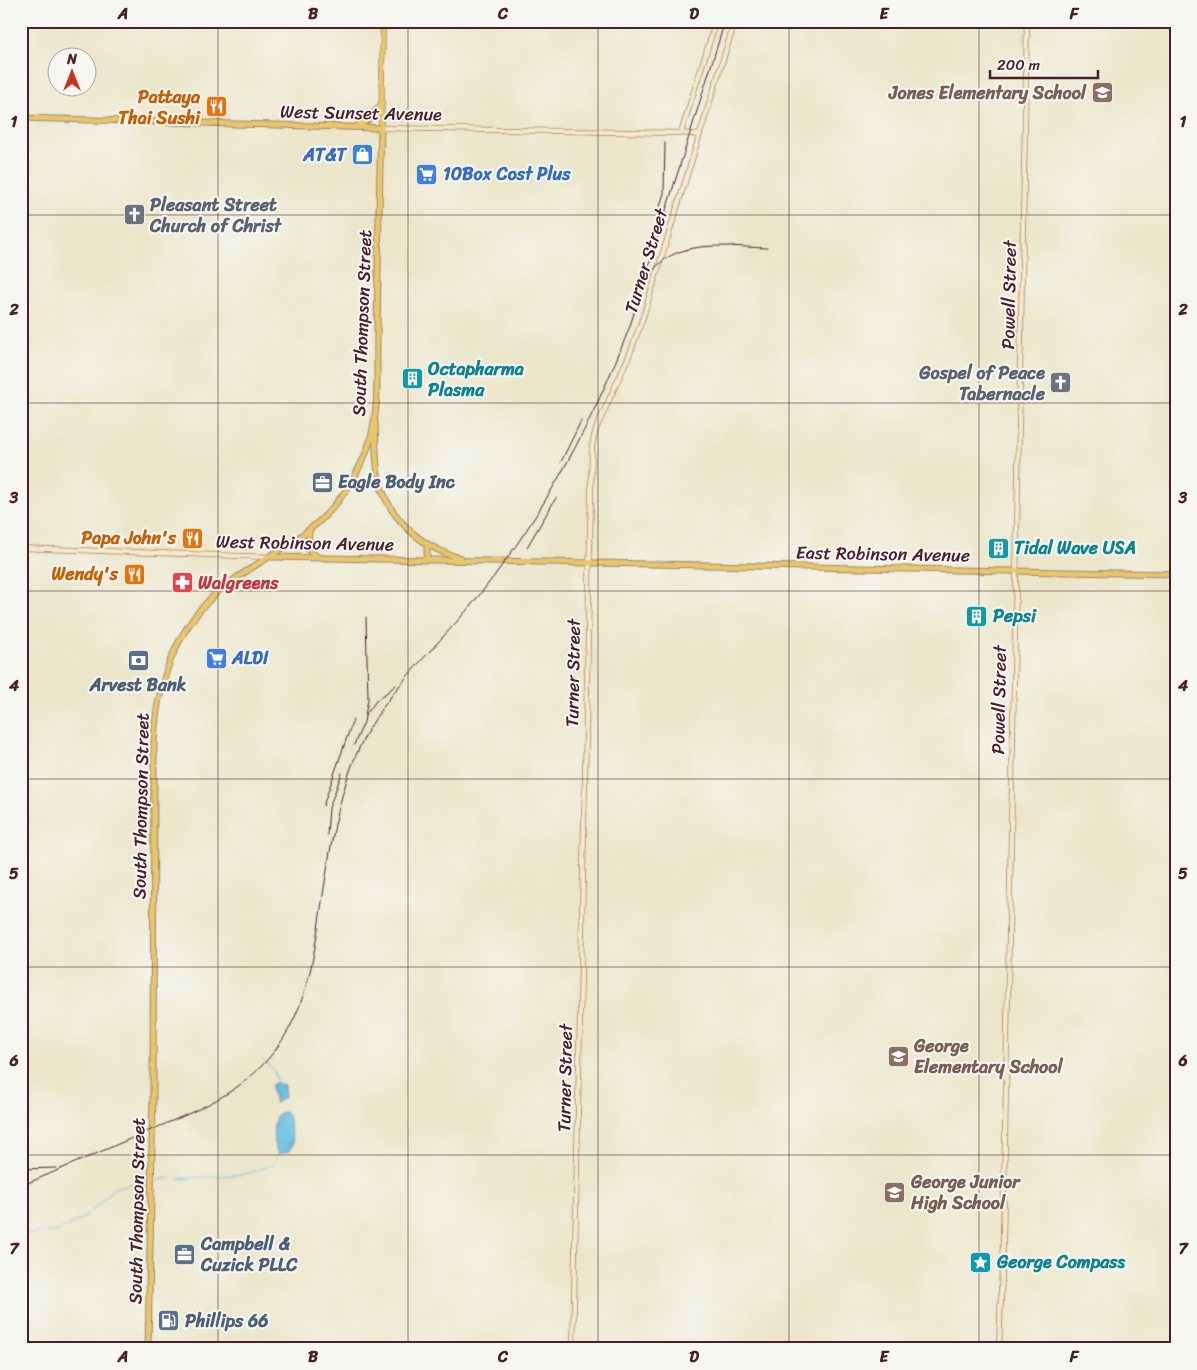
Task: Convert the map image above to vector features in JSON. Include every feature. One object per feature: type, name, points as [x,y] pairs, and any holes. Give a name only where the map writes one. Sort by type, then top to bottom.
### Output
[{"type":"highway","points":[[354,127],[368,120],[381,105]]},
{"type":"highway","name":"West Sunset Avenue","points":[[21,118],[381,128]]},
{"type":"highway","name":"South Thompson Street","points":[[148,1349],[153,1085],[152,873],[156,710],[166,669],[181,638],[192,621],[225,587],[309,532],[324,520],[340,499],[366,453],[375,415],[381,128]]},
{"type":"highway","points":[[375,415],[377,460],[382,490],[392,511],[408,528],[429,545],[441,552],[474,560]]},
{"type":"highway","points":[[366,453],[377,460]]},
{"type":"highway","points":[[309,532],[308,550],[315,556],[323,558]]},
{"type":"highway","points":[[429,545],[429,560]]},
{"type":"highway","name":"West Robinson Avenue","points":[[271,557],[589,562]]},
{"type":"highway","name":"East Robinson Avenue","points":[[589,562],[1176,574]]},
{"type":"main road","name":"South Thompson Street","points":[[381,128],[383,21]]},
{"type":"street","points":[[680,133],[716,21]]},
{"type":"street","name":"Turner Street","points":[[573,1349],[589,562],[594,437],[631,351],[735,21]]},
{"type":"street","name":"Powell Street","points":[[999,1349],[1027,21]]},
{"type":"street","name":"West Sunset Avenue","points":[[381,128],[680,133],[699,135]]},
{"type":"street","name":"West Robinson Avenue","points":[[21,548],[271,557]]},
{"type":"water","points":[[274,1083],[284,1085],[285,1097],[275,1103],[271,1086]]},
{"type":"water","points":[[285,1112],[288,1115],[293,1144],[289,1151],[279,1154],[275,1146],[274,1127],[276,1116],[279,1113]]},
{"type":"waterway","points":[[266,1063],[273,1069],[278,1086]]},
{"type":"waterway","points":[[179,1179],[246,1174],[273,1165],[279,1152]]},
{"type":"waterway","points":[[158,1180],[171,1178]]},
{"type":"waterway","points":[[91,1212],[114,1188],[145,1180]]},
{"type":"waterway","points":[[21,1235],[58,1231],[87,1216]]},
{"type":"railway","points":[[21,1186],[191,1112],[225,1095],[255,1073],[283,1039],[303,996],[310,972],[335,826],[353,762],[360,746],[385,704],[481,593],[526,531],[566,465],[600,397],[630,326],[725,21]]},
{"type":"railway","points":[[659,210],[664,193],[665,143]]},
{"type":"railway","points":[[648,279],[658,265],[670,256],[685,250],[718,246],[767,248]]},
{"type":"railway","points":[[561,462],[581,421]]},
{"type":"railway","points":[[527,547],[556,498]]},
{"type":"railway","points":[[354,745],[364,722],[368,699],[366,617]]},
{"type":"railway","points":[[367,713],[376,701],[396,685]]},
{"type":"railway","points":[[323,806],[353,720]]},
{"type":"railway","points":[[327,835],[329,808],[342,773]]},
{"type":"railway","points":[[21,1169],[56,1168]]},
{"type":"place","name":"Jones Elementary School","points":[[1102,93]]},
{"type":"place","name":"Pattaya Thai Sushi","points":[[216,107]]},
{"type":"place","name":"AT&T","points":[[362,155]]},
{"type":"place","name":"10Box Cost Plus","points":[[427,174]]},
{"type":"place","name":"Pleasant Street Church of Christ","points":[[134,215]]},
{"type":"place","name":"Octapharma Plasma","points":[[412,379]]},
{"type":"place","name":"Gospel of Peace Tabernacle","points":[[1061,383]]},
{"type":"place","name":"Eagle Body Inc","points":[[322,482]]},
{"type":"place","name":"Papa John's","points":[[192,538]]},
{"type":"place","name":"Tidal Wave USA","points":[[998,548]]},
{"type":"place","name":"Wendy's","points":[[134,574]]},
{"type":"place","name":"Walgreens","points":[[182,583]]},
{"type":"place","name":"Pepsi","points":[[977,616]]},
{"type":"place","name":"ALDI","points":[[216,658]]},
{"type":"place","name":"Arvest Bank","points":[[138,660]]},
{"type":"place","name":"George Elementary School","points":[[898,1056]]},
{"type":"place","name":"George Junior High School","points":[[895,1192]]},
{"type":"place","name":"Campbell & Cuzick PLLC","points":[[185,1254]]},
{"type":"place","name":"George Compass","points":[[981,1262]]},
{"type":"place","name":"Phillips 66","points":[[169,1321]]}]
